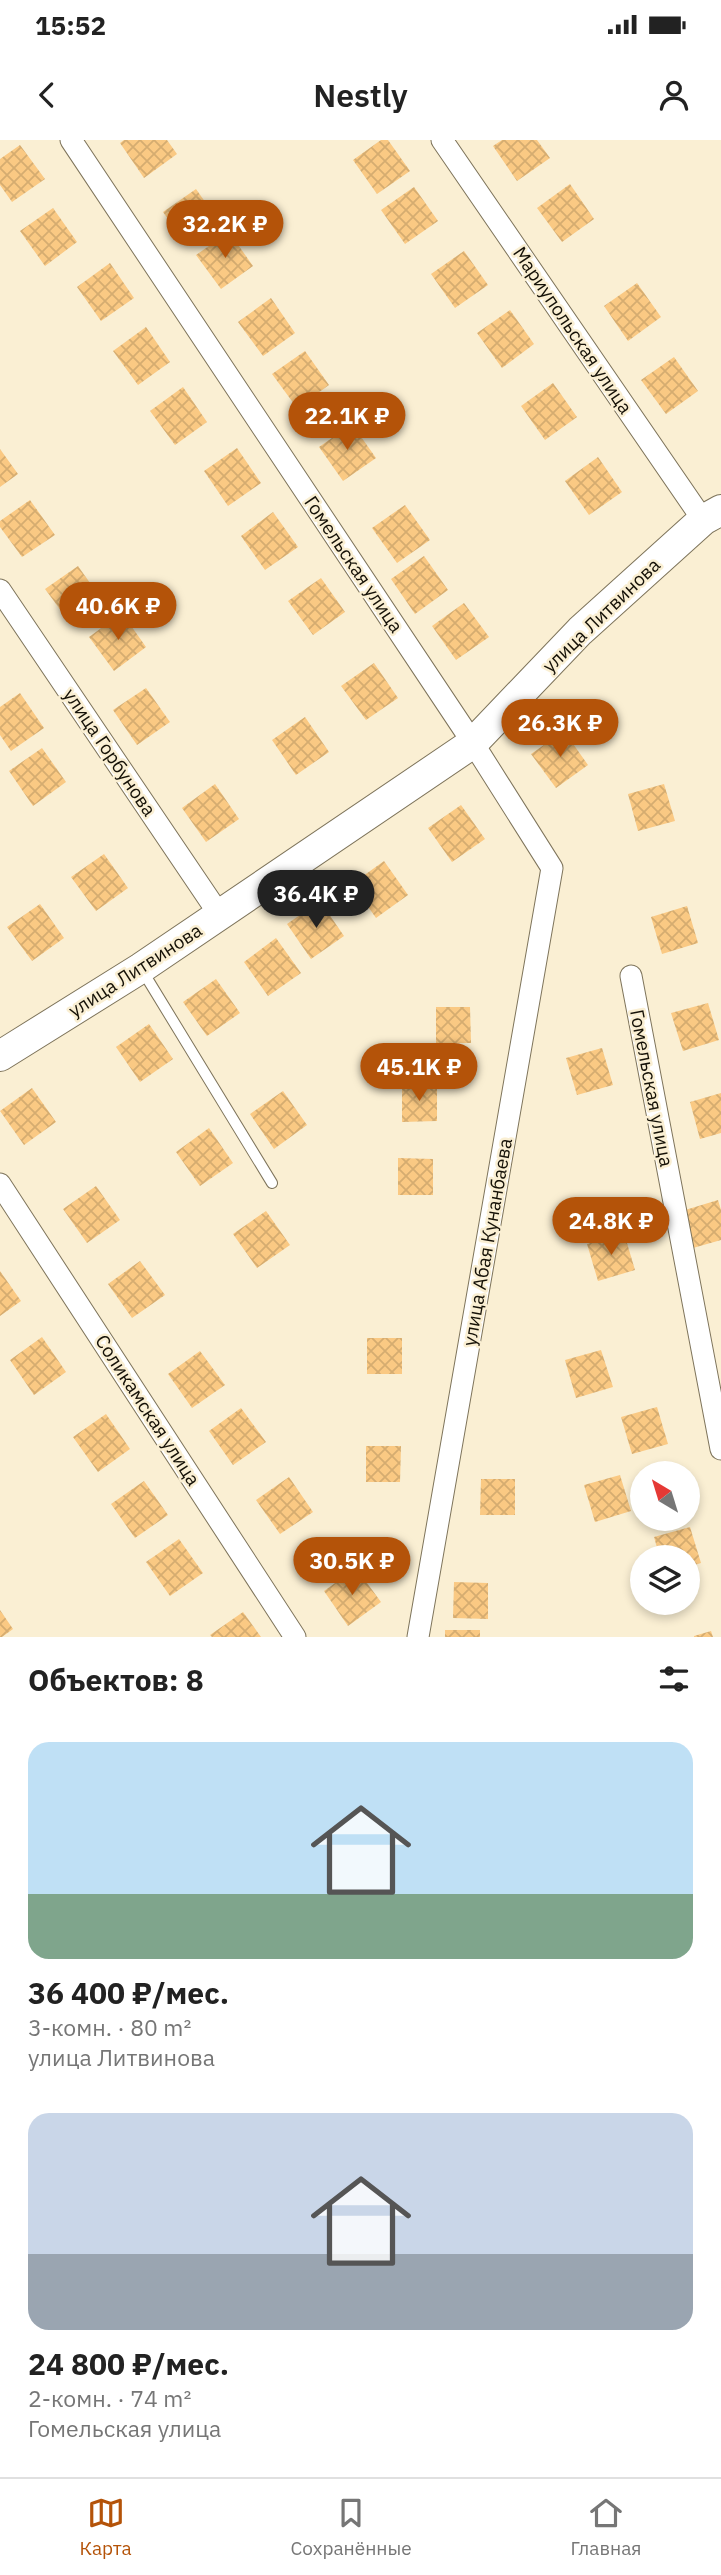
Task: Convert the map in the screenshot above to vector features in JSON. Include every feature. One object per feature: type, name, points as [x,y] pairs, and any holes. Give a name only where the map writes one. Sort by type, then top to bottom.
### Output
[{"type":"street","name":"Гомельская улица","points":[[71,140],[473,743]]},
{"type":"street","name":"Мариупольская улица","points":[[443,140],[712,515]]},
{"type":"street","name":"улица Литвинова","points":[[0,1056],[141,968],[473,743],[580,631],[712,515]]},
{"type":"street","name":"улица Горбунова","points":[[0,590],[219,914]]},
{"type":"street","name":"улица Абая Кунанбаева","points":[[418,1637],[552,869],[473,743]]},
{"type":"street","name":"Гомельская улица","points":[[631,976],[718,1419],[721,1449]]},
{"type":"street","name":"Соликамская улица","points":[[0,1184],[295,1637]]},
{"type":"lane","points":[[141,968],[272,1183]]},
{"type":"building","points":[[124,140],[167,140],[177,154],[144,178],[120,143]]},
{"type":"building","points":[[381,140],[388,140],[410,171],[377,194],[353,160]]},
{"type":"building","points":[[502,140],[537,140],[550,158],[517,181],[493,146]]},
{"type":"building","points":[[20,145],[45,179],[12,202],[0,185],[0,159]]},
{"type":"building","points":[[570,184],[594,219],[562,242],[537,208]]},
{"type":"building","points":[[414,187],[438,221],[405,244],[381,210]]},
{"type":"building","points":[[196,189],[220,223],[187,246],[163,212]]},
{"type":"building","points":[[53,208],[77,242],[45,266],[20,231]]},
{"type":"building","points":[[229,232],[253,266],[221,289],[196,255]]},
{"type":"building","points":[[464,251],[488,285],[455,308],[431,274]]},
{"type":"building","points":[[110,263],[134,298],[101,321],[77,287]]},
{"type":"building","points":[[637,283],[661,317],[628,341],[604,306]]},
{"type":"building","points":[[271,298],[295,333],[263,356],[238,322]]},
{"type":"building","points":[[510,310],[534,344],[502,368],[477,333]]},
{"type":"building","points":[[146,327],[170,362],[138,385],[113,351]]},
{"type":"building","points":[[305,351],[329,385],[297,408],[272,374]]},
{"type":"building","points":[[674,357],[698,391],[666,414],[641,380]]},
{"type":"building","points":[[553,383],[577,417],[545,440],[521,406]]},
{"type":"building","points":[[183,387],[207,422],[175,445],[150,411]]},
{"type":"building","points":[[352,424],[376,458],[343,481],[319,447]]},
{"type":"building","points":[[237,448],[261,483],[228,506],[204,471]]},
{"type":"building","points":[[0,449],[18,474],[0,487]]},
{"type":"building","points":[[598,457],[622,492],[589,515],[565,481]]},
{"type":"building","points":[[30,500],[55,535],[22,557],[0,527],[0,521]]},
{"type":"building","points":[[405,505],[430,540],[397,563],[372,528]]},
{"type":"building","points":[[273,512],[298,547],[265,570],[241,536]]},
{"type":"building","points":[[424,556],[448,590],[415,614],[391,579]]},
{"type":"building","points":[[78,566],[102,600],[70,623],[45,589]]},
{"type":"building","points":[[321,578],[345,612],[313,635],[288,601]]},
{"type":"building","points":[[464,603],[489,637],[456,660],[432,626]]},
{"type":"building","points":[[122,613],[146,647],[114,671],[89,637]]},
{"type":"building","points":[[374,663],[398,698],[366,720],[341,686]]},
{"type":"building","points":[[146,688],[170,722],[137,745],[113,710]]},
{"type":"building","points":[[20,693],[44,728],[11,751],[0,735],[0,707]]},
{"type":"building","points":[[305,717],[329,752],[296,775],[272,740]]},
{"type":"building","points":[[564,731],[588,765],[556,788],[531,754]]},
{"type":"building","points":[[42,748],[66,782],[33,806],[9,771]]},
{"type":"building","points":[[215,784],[239,819],[206,842],[182,808]]},
{"type":"building","points":[[664,784],[675,821],[638,831],[628,794]]},
{"type":"building","points":[[461,805],[485,839],[452,862],[428,828]]},
{"type":"building","points":[[104,854],[128,888],[96,911],[71,877]]},
{"type":"building","points":[[384,861],[408,895],[376,918],[352,884]]},
{"type":"building","points":[[320,901],[344,936],[311,959],[287,924]]},
{"type":"building","points":[[40,904],[64,938],[32,961],[7,927]]},
{"type":"building","points":[[687,906],[698,943],[662,954],[651,917]]},
{"type":"building","points":[[276,938],[301,973],[268,996],[244,962]]},
{"type":"building","points":[[216,979],[240,1013],[207,1036],[183,1002]]},
{"type":"building","points":[[708,1003],[719,1040],[683,1051],[671,1013]]},
{"type":"building","points":[[436,1007],[470,1007],[471,1043],[436,1043]]},
{"type":"building","points":[[149,1024],[173,1059],[140,1082],[116,1047]]},
{"type":"building","points":[[602,1048],[613,1085],[577,1095],[566,1058]]},
{"type":"building","points":[[402,1085],[437,1085],[437,1121],[402,1122]]},
{"type":"building","points":[[32,1088],[56,1122],[24,1145],[0,1111]]},
{"type":"building","points":[[283,1091],[307,1125],[274,1149],[250,1114]]},
{"type":"building","points":[[721,1093],[721,1133],[700,1139],[690,1102]]},
{"type":"building","points":[[209,1128],[233,1163],[200,1186],[176,1152]]},
{"type":"building","points":[[398,1158],[433,1159],[433,1195],[398,1195]]},
{"type":"building","points":[[96,1186],[120,1220],[87,1243],[63,1209]]},
{"type":"building","points":[[718,1200],[721,1210],[721,1240],[693,1248],[682,1211]]},
{"type":"building","points":[[266,1211],[290,1245],[257,1268],[233,1234]]},
{"type":"building","points":[[624,1233],[635,1270],[598,1281],[587,1244]]},
{"type":"building","points":[[140,1261],[165,1295],[132,1318],[108,1284]]},
{"type":"building","points":[[0,1271],[21,1301],[0,1316]]},
{"type":"building","points":[[42,1337],[66,1372],[34,1395],[10,1360]]},
{"type":"building","points":[[367,1338],[402,1338],[402,1374],[367,1374]]},
{"type":"building","points":[[601,1350],[613,1387],[576,1398],[565,1360]]},
{"type":"building","points":[[200,1351],[225,1385],[192,1408],[168,1374]]},
{"type":"building","points":[[657,1407],[668,1444],[632,1454],[621,1417]]},
{"type":"building","points":[[241,1408],[266,1442],[233,1465],[209,1431]]},
{"type":"building","points":[[106,1414],[130,1449],[98,1472],[73,1437]]},
{"type":"building","points":[[366,1446],[401,1446],[400,1482],[366,1482]]},
{"type":"building","points":[[620,1475],[630,1511],[595,1522],[584,1485]]},
{"type":"building","points":[[289,1477],[313,1512],[280,1534],[256,1500]]},
{"type":"building","points":[[481,1479],[515,1479],[515,1515],[480,1515]]},
{"type":"building","points":[[144,1481],[168,1515],[135,1538],[111,1504]]},
{"type":"building","points":[[676,1531],[691,1531],[696,1545],[656,1545],[654,1537]]},
{"type":"building","points":[[179,1539],[203,1573],[170,1596],[146,1562]]},
{"type":"building","points":[[356,1568],[381,1602],[348,1626],[324,1591]]},
{"type":"building","points":[[454,1582],[488,1583],[488,1619],[453,1618]]},
{"type":"building","points":[[0,1610],[13,1629],[2,1637],[0,1637]]},
{"type":"building","points":[[243,1612],[261,1637],[210,1635]]},
{"type":"building","points":[[445,1630],[480,1630],[480,1637],[445,1637]]},
{"type":"building","points":[[711,1631],[713,1637],[694,1637],[694,1636]]}]
